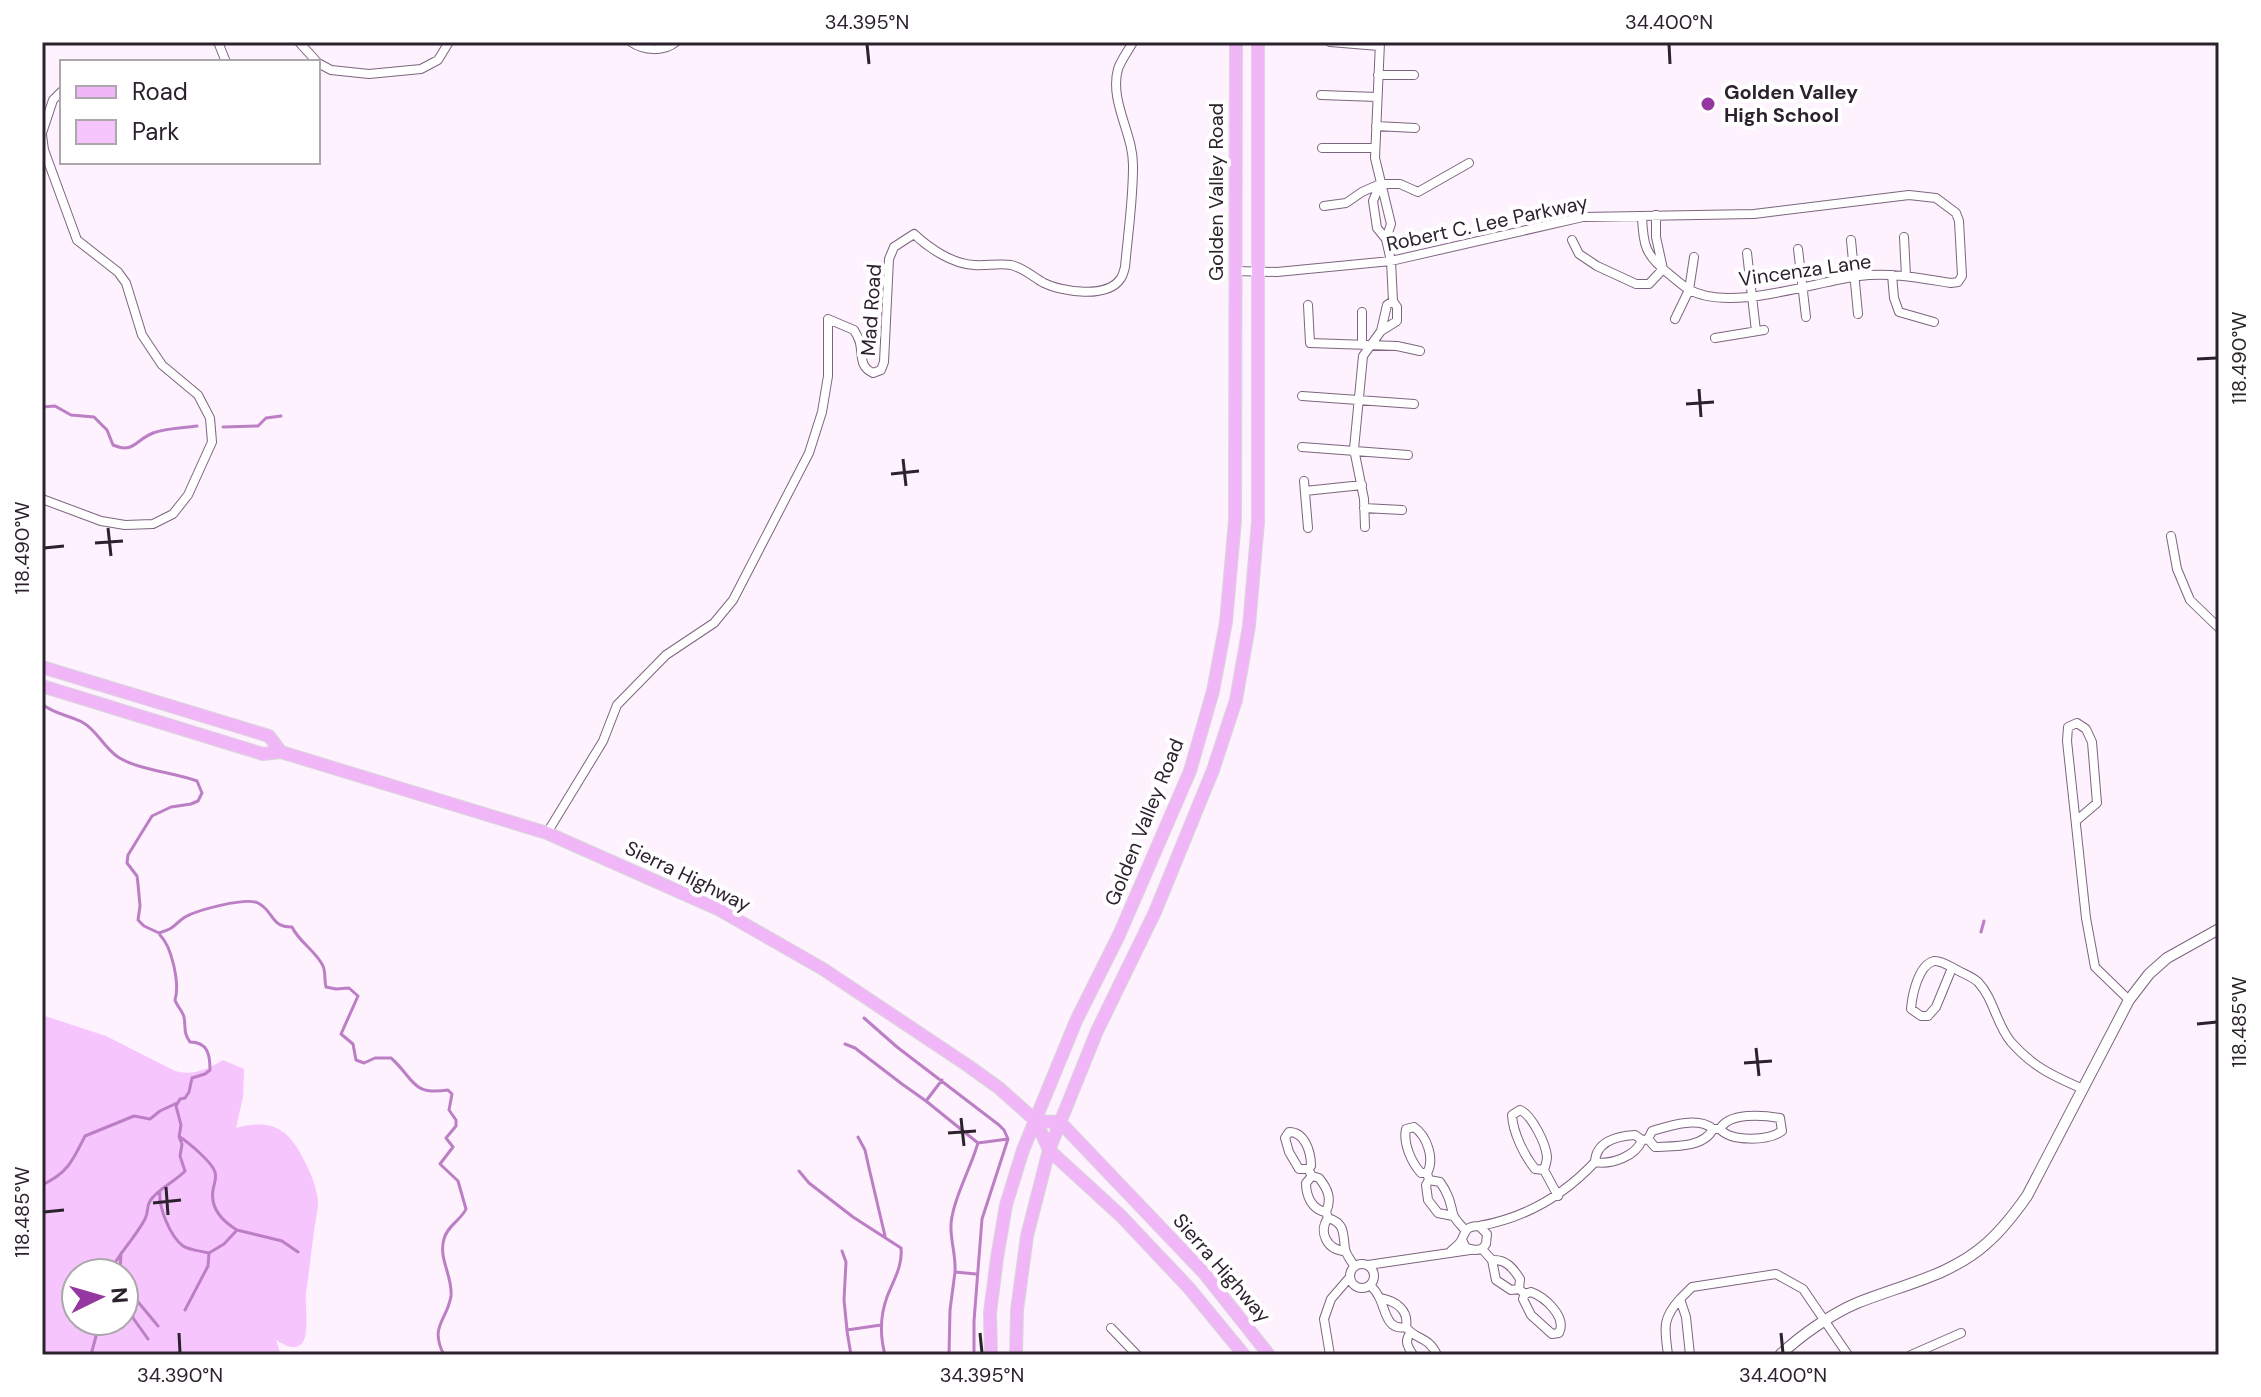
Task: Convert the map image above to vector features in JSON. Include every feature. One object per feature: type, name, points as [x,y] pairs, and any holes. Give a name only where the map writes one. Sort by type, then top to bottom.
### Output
[{"type":"main road","name":"Golden Valley Road","points":[[991,1355],[990,1313],[997,1258],[1006,1205],[1023,1150],[1076,1021],[1124,924],[1190,771],[1213,691],[1226,622],[1235,520],[1236,42]]},
{"type":"main road","points":[[1016,1355],[1017,1310],[1027,1236],[1049,1150],[1097,1031],[1155,912],[1213,770],[1236,700],[1249,626],[1258,522],[1258,42]]},
{"type":"main road","name":"Sierra Highway","points":[[42,667],[269,736],[281,752]]},
{"type":"main road","name":"Sierra Highway","points":[[42,686],[263,754],[281,752],[547,833],[718,909],[823,969],[999,1088],[1036,1121],[1049,1150],[1136,1231],[1189,1288],[1244,1355]]},
{"type":"main road","points":[[1036,1121],[1060,1122]]},
{"type":"main road","name":"Sierra Highway","points":[[1060,1122],[1204,1273],[1269,1355]]},
{"type":"street","points":[[299,42],[316,60]]},
{"type":"street","points":[[320,63],[331,70],[357,73],[421,69],[438,60],[449,42]]},
{"type":"street","points":[[631,42],[640,48],[660,49],[676,42]]},
{"type":"street","name":"Mad Road","points":[[547,833],[603,741],[617,705],[666,655],[714,623],[733,600],[809,453],[822,412],[828,376],[828,319],[854,330],[866,370],[873,373],[881,370],[884,362],[889,259],[894,247],[914,234],[958,263],[1011,265],[1063,290],[1103,290],[1120,279],[1125,267],[1134,166],[1132,148],[1117,99],[1116,81],[1119,66],[1133,42]]},
{"type":"street","points":[[1330,42],[1380,44],[1375,148],[1380,184],[1391,224],[1386,239]]},
{"type":"street","points":[[1378,75],[1414,75]]},
{"type":"street","points":[[42,499],[101,521],[125,525],[153,524],[173,514],[188,495],[212,442],[210,418],[198,395],[162,365],[142,335],[126,283],[118,272],[77,240],[44,150],[42,134],[53,100],[60,93]]},
{"type":"street","points":[[1321,95],[1377,97]]},
{"type":"street","points":[[1376,126],[1415,128]]},
{"type":"street","points":[[1322,148],[1375,148]]},
{"type":"street","points":[[1324,206],[1346,203],[1380,184],[1400,184],[1418,192],[1469,163]]},
{"type":"street","points":[[1367,344],[1397,321],[1391,261],[1386,239],[1377,228],[1373,201],[1380,184]]},
{"type":"street","name":"Robert C. Lee Parkway","points":[[1236,271],[1259,273],[1391,261],[1583,217],[1754,214],[1909,195],[1936,198]]},
{"type":"street","name":"Vincenza Lane","points":[[1642,216],[1643,242],[1647,252],[1689,290],[1708,296],[1753,297],[1856,277],[1892,275],[1958,282],[1962,276],[1959,221],[1956,213],[1936,198]]},
{"type":"street","points":[[1572,240],[1579,254],[1620,278],[1636,284],[1649,284],[1663,269],[1656,237],[1656,215]]},
{"type":"street","points":[[1904,237],[1906,276]]},
{"type":"street","points":[[1851,240],[1858,314]]},
{"type":"street","points":[[1798,249],[1806,317]]},
{"type":"street","points":[[1715,338],[1760,330],[1747,253]]},
{"type":"street","points":[[1675,319],[1689,290],[1694,257]]},
{"type":"street","points":[[1892,275],[1899,312],[1934,322]]},
{"type":"street","points":[[1381,331],[1387,305],[1393,301]]},
{"type":"street","points":[[1308,305],[1310,343],[1397,346],[1420,351]]},
{"type":"street","points":[[1362,312],[1367,344],[1357,398],[1354,451],[1362,485],[1365,527]]},
{"type":"street","points":[[1302,396],[1414,404]]},
{"type":"street","points":[[1302,447],[1408,455]]},
{"type":"street","points":[[1308,528],[1304,486],[1362,485]]},
{"type":"street","points":[[1364,508],[1402,510]]},
{"type":"street","points":[[2171,536],[2177,569],[2190,600],[2219,628]]},
{"type":"street","points":[[2077,820],[2097,803],[2092,742],[2086,729],[2077,723],[2068,727],[2067,741],[2086,918],[2095,967],[2129,1000]]},
{"type":"street","points":[[1780,1355],[1796,1340],[1854,1304],[1933,1276],[1986,1245],[2012,1218],[2027,1196],[2129,1000],[2149,974],[2167,958],[2219,929]]},
{"type":"street","points":[[1952,968],[1936,1007],[1928,1016],[1921,1016],[1911,1009],[1924,967],[1933,961],[1941,962],[1977,980],[2005,1032],[2043,1072],[2083,1089]]},
{"type":"street","points":[[1544,1170],[1540,1172],[1535,1169],[1519,1141],[1512,1115],[1520,1110],[1531,1119],[1545,1149],[1547,1158],[1544,1170],[1558,1196]]},
{"type":"street","points":[[1450,1253],[1474,1226],[1496,1223],[1522,1214],[1558,1196],[1595,1162],[1600,1146],[1635,1135],[1645,1140],[1655,1147],[1696,1143],[1707,1138],[1716,1129],[1722,1123],[1728,1119],[1780,1118],[1782,1131],[1770,1136],[1725,1136],[1716,1129],[1709,1125],[1700,1122],[1652,1131],[1645,1140],[1639,1148],[1629,1155],[1603,1164],[1595,1162]]},
{"type":"street","points":[[1453,1216],[1438,1213],[1433,1208],[1426,1192],[1426,1185],[1428,1177],[1431,1159],[1422,1134],[1414,1127],[1406,1129],[1405,1138],[1414,1164],[1421,1173],[1428,1177],[1440,1182],[1444,1188],[1452,1201],[1453,1216],[1466,1248],[1470,1250]]},
{"type":"street","points":[[1345,1251],[1331,1247],[1324,1237],[1323,1229],[1327,1215],[1330,1203],[1328,1194],[1319,1178],[1310,1173],[1299,1169],[1294,1162],[1285,1138],[1289,1132],[1296,1132],[1308,1148],[1311,1166],[1310,1173],[1306,1183],[1308,1197],[1318,1209],[1327,1215],[1337,1220],[1340,1224],[1345,1234],[1345,1251],[1354,1266]]},
{"type":"street","points":[[1354,1266],[1482,1249],[1487,1234],[1496,1223]]},
{"type":"street","points":[[1479,1226],[1487,1234]]},
{"type":"street","points":[[1482,1249],[1492,1260],[1496,1280],[1511,1290],[1522,1292],[1531,1292],[1542,1297],[1562,1321],[1559,1333],[1552,1334],[1531,1315],[1523,1299],[1522,1292],[1520,1279],[1509,1265],[1492,1260]]},
{"type":"street","points":[[1350,1277],[1353,1284],[1362,1289],[1393,1263]]},
{"type":"street","points":[[1368,1265],[1373,1270],[1373,1282],[1382,1309],[1393,1326],[1427,1340],[1437,1355]]},
{"type":"street","points":[[1330,1355],[1324,1319],[1331,1299],[1350,1277],[1354,1266]]},
{"type":"street","points":[[1668,1355],[1664,1324],[1669,1311],[1692,1287],[1776,1274],[1803,1289],[1848,1355]]},
{"type":"street","points":[[1341,1289],[1357,1286]]},
{"type":"street","points":[[1380,1298],[1400,1307],[1407,1319],[1407,1346],[1413,1355]]},
{"type":"street","points":[[1680,1299],[1686,1317],[1690,1355]]},
{"type":"street","points":[[1111,1328],[1137,1355]]},
{"type":"street","points":[[1911,1355],[1961,1333]]},
{"type":"green space","points":[[42,1015],[106,1036],[175,1071],[200,1071],[223,1060],[244,1069],[243,1097],[236,1128],[272,1126],[288,1136],[301,1154],[317,1192],[318,1205],[306,1293],[305,1338],[300,1345],[293,1347],[276,1340],[281,1355],[42,1355]]},
{"type":"waterway","points":[[42,407],[55,406],[71,415],[94,417],[107,430],[113,445],[126,448],[158,431],[197,426]]},
{"type":"waterway","points":[[223,427],[258,426],[266,418],[281,416]]},
{"type":"waterway","points":[[42,704],[87,725],[113,753],[126,761],[197,781],[202,793],[198,801],[171,807],[152,816],[128,855],[127,863],[137,876],[138,920],[144,926],[159,933],[200,911],[233,903],[258,903],[276,922],[292,927],[316,956],[324,969],[326,987],[349,988],[358,996],[341,1034],[353,1044],[356,1060],[364,1063],[375,1058],[391,1058],[420,1088],[448,1090],[452,1094],[449,1110],[456,1120],[456,1126],[446,1138],[453,1147],[440,1164],[458,1181],[466,1209],[444,1239],[444,1260],[451,1289],[438,1337],[444,1355]]},
{"type":"waterway","points":[[1981,932],[1984,921]]},
{"type":"waterway","points":[[118,1257],[141,1226],[153,1197],[185,1171],[180,1156],[181,1125],[176,1106],[189,1092],[192,1078],[210,1070],[207,1050],[201,1044],[190,1042],[186,1036],[183,1015],[175,1000],[174,966],[160,935]]},
{"type":"waterway","points":[[864,1018],[999,1125],[1008,1139],[982,1219],[974,1355]]},
{"type":"waterway","points":[[845,1044],[855,1048],[926,1101],[942,1080]]},
{"type":"waterway","points":[[926,1101],[978,1143]]},
{"type":"waterway","points":[[42,1185],[69,1165],[85,1136],[134,1116],[150,1119],[177,1103]]},
{"type":"waterway","points":[[180,1137],[213,1168],[216,1177],[213,1190],[215,1209],[237,1230]]},
{"type":"waterway","points":[[858,1137],[865,1150],[885,1236]]},
{"type":"waterway","points":[[955,1272],[952,1219],[978,1143],[1008,1139]]},
{"type":"waterway","points":[[799,1171],[809,1183],[853,1217],[901,1248],[899,1267],[883,1311],[885,1355]]},
{"type":"waterway","points":[[160,1191],[166,1221],[178,1241],[186,1247],[209,1253],[224,1244],[237,1230],[282,1241],[298,1252]]},
{"type":"waterway","points":[[842,1251],[846,1262],[844,1300],[847,1330],[881,1325]]},
{"type":"waterway","points":[[121,1253],[121,1257]]},
{"type":"waterway","points":[[185,1310],[208,1266],[209,1253]]},
{"type":"waterway","points":[[949,1355],[955,1272],[976,1274]]},
{"type":"waterway","points":[[140,1304],[158,1326]]},
{"type":"waterway","points":[[140,1328],[148,1339]]},
{"type":"waterway","points":[[847,1331],[851,1355]]},
{"type":"waterway","points":[[91,1355],[96,1337]]},
{"type":"place","name":"Golden Valley High School","points":[[1708,104]]}]
